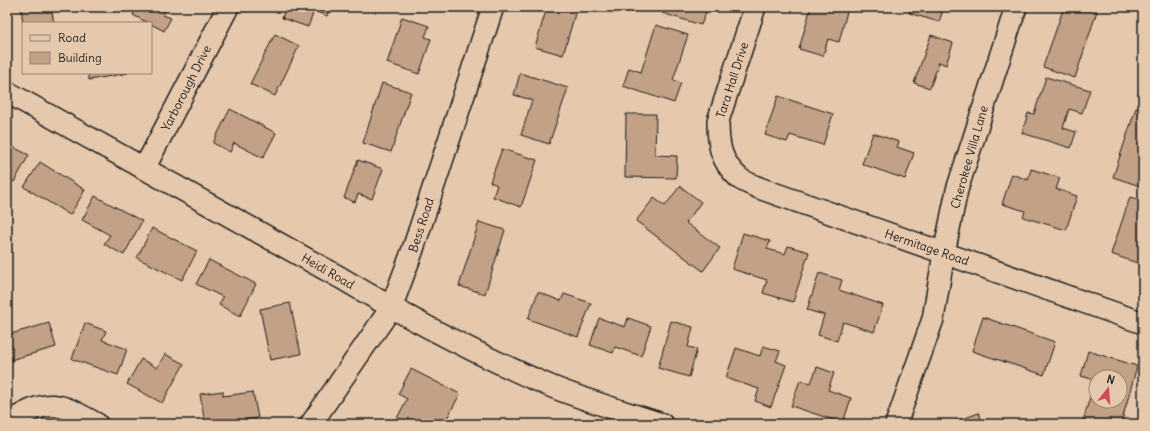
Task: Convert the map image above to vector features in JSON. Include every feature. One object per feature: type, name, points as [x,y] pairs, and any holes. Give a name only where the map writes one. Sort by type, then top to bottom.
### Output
[{"type":"street","name":"Yarborough Drive","points":[[144,169],[228,7]]},
{"type":"street","name":"Bess Road","points":[[311,424],[391,308],[412,252],[493,7]]},
{"type":"street","name":"Tara Hall Drive","points":[[722,154],[718,140],[718,121],[755,7]]},
{"type":"street","name":"Cherokee Villa Lane","points":[[896,424],[933,319],[957,190],[1016,7]]},
{"type":"street","name":"Heidi Road","points":[[7,92],[341,278],[391,308],[491,360],[637,420],[662,424]]},
{"type":"street","name":"Hermitage Road","points":[[722,154],[728,165],[740,178],[759,188],[1143,323]]},
{"type":"street","points":[[9,424],[11,421],[28,411],[48,405],[60,406],[71,410],[97,424]]},
{"type":"building","points":[[21,7],[51,7],[54,22],[23,22]]},
{"type":"building","points":[[137,7],[167,7],[163,15],[171,18],[164,31],[152,25],[152,22],[146,22],[133,15]]},
{"type":"building","points":[[286,7],[330,7],[327,16],[314,11],[308,27],[282,18]]},
{"type":"building","points":[[547,7],[577,7],[563,55],[535,47]]},
{"type":"building","points":[[664,7],[708,7],[701,25],[662,13]]},
{"type":"building","points":[[811,7],[848,8],[839,42],[828,39],[823,56],[799,49]]},
{"type":"building","points":[[911,7],[944,7],[939,22],[909,13]]},
{"type":"building","points":[[1064,7],[1085,7],[1097,11],[1075,78],[1043,67]]},
{"type":"building","points":[[402,17],[429,26],[425,37],[431,39],[419,74],[387,63]]},
{"type":"building","points":[[656,25],[688,35],[673,80],[681,83],[674,103],[623,86],[629,68],[641,72]]},
{"type":"building","points":[[275,34],[299,46],[275,96],[250,84]]},
{"type":"building","points":[[931,35],[953,43],[946,65],[939,62],[930,88],[914,83]]},
{"type":"building","points":[[520,73],[568,88],[549,144],[521,135],[532,100],[514,95]]},
{"type":"building","points":[[88,74],[122,74],[89,80]]},
{"type":"building","points":[[1046,77],[1090,90],[1082,113],[1069,109],[1063,128],[1076,132],[1071,148],[1022,133],[1028,113],[1034,114]]},
{"type":"building","points":[[1143,80],[1143,98],[1138,96]]},
{"type":"building","points":[[382,83],[411,92],[391,152],[363,143]]},
{"type":"building","points":[[778,96],[833,114],[823,145],[790,135],[787,142],[765,135]]},
{"type":"building","points":[[1136,108],[1143,110],[1143,187],[1113,177]]},
{"type":"building","points":[[230,109],[276,133],[263,158],[234,143],[230,152],[213,143]]},
{"type":"building","points":[[626,114],[656,114],[655,155],[677,156],[676,178],[625,177]]},
{"type":"building","points":[[873,133],[899,142],[897,147],[914,153],[905,179],[862,164]]},
{"type":"building","points":[[11,146],[29,155],[14,182],[7,178],[7,149],[9,151]]},
{"type":"building","points":[[502,149],[537,160],[521,207],[493,197],[497,185],[490,182]]},
{"type":"building","points":[[358,160],[383,169],[372,199],[358,194],[355,202],[344,198]]},
{"type":"building","points":[[40,162],[85,190],[70,215],[24,187]]},
{"type":"building","points":[[1031,169],[1060,178],[1056,189],[1077,196],[1066,230],[1023,217],[1025,211],[1002,204],[1012,174],[1028,180]]},
{"type":"building","points":[[680,186],[701,202],[686,223],[720,248],[703,271],[636,221],[654,198],[665,206]]},
{"type":"building","points":[[95,196],[142,221],[124,255],[104,244],[110,235],[82,220]]},
{"type":"building","points":[[1130,197],[1143,201],[1143,255],[1140,264],[1111,254]]},
{"type":"building","points":[[479,222],[505,230],[485,294],[459,286]]},
{"type":"building","points":[[152,228],[197,251],[182,280],[137,258]]},
{"type":"building","points":[[743,233],[770,241],[767,249],[785,254],[788,246],[809,252],[793,302],[763,293],[767,280],[732,269]]},
{"type":"building","points":[[209,260],[256,284],[240,316],[219,305],[223,297],[196,284]]},
{"type":"building","points":[[819,273],[842,280],[839,290],[883,305],[874,332],[843,322],[837,341],[818,335],[824,315],[807,310]]},
{"type":"building","points":[[538,292],[561,301],[564,294],[591,303],[578,337],[528,319]]},
{"type":"building","points":[[290,303],[301,354],[270,360],[260,309]]},
{"type":"building","points":[[983,317],[1055,342],[1044,375],[972,351]]},
{"type":"building","points":[[599,318],[625,327],[628,318],[651,326],[641,356],[615,347],[613,353],[590,345]]},
{"type":"building","points":[[671,321],[693,327],[688,347],[697,349],[689,377],[658,368]]},
{"type":"building","points":[[49,323],[56,347],[7,361],[7,335]]},
{"type":"building","points":[[85,323],[106,331],[102,340],[127,349],[118,375],[72,359]]},
{"type":"building","points":[[763,346],[780,351],[776,361],[786,365],[771,407],[755,401],[759,389],[726,378],[736,348],[760,356]]},
{"type":"building","points":[[1088,351],[1137,366],[1128,399],[1128,369],[1088,369],[1088,378],[1081,376]]},
{"type":"building","points":[[165,354],[184,364],[162,403],[127,384],[141,359],[157,368]]},
{"type":"building","points":[[817,367],[834,373],[828,390],[851,398],[843,423],[791,406],[800,380],[811,383]]},
{"type":"building","points":[[411,369],[460,394],[444,424],[394,424],[407,399],[398,394]]},
{"type":"building","points":[[223,391],[223,396],[253,392],[258,418],[218,424],[205,424],[200,394]]},
{"type":"building","points":[[1088,404],[1088,409],[1125,409],[1121,424],[1095,424],[1083,421]]},
{"type":"building","points":[[979,413],[983,424],[948,424]]}]
